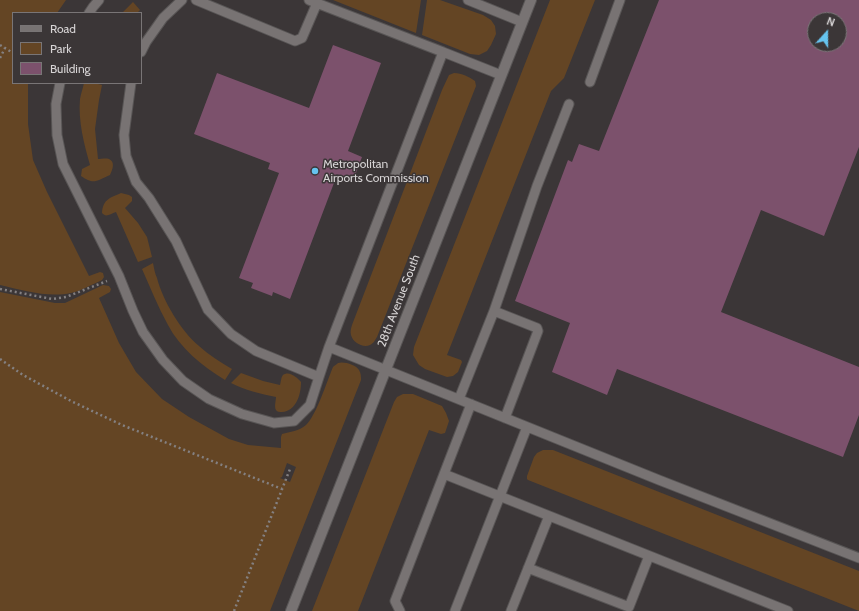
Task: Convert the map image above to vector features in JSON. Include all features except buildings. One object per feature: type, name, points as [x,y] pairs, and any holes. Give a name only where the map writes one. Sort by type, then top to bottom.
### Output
[{"type":"street","name":"28th Avenue South","points":[[291,611],[531,0]]},
{"type":"lane","points":[[90,12],[100,0]]},
{"type":"lane","points":[[142,50],[163,18],[182,0]]},
{"type":"lane","points":[[196,0],[295,41],[302,38],[313,2],[501,75]]},
{"type":"lane","points":[[468,0],[522,22]]},
{"type":"lane","points":[[590,82],[620,0]]},
{"type":"lane","points":[[60,84],[56,104],[57,134],[63,164],[119,276],[143,332],[164,360],[183,381],[208,399],[242,414],[274,423],[294,421],[310,405],[329,346],[443,52]]},
{"type":"lane","points":[[131,84],[124,135],[126,156],[136,182],[149,198],[176,241],[208,310],[231,334],[256,351],[319,377]]},
{"type":"lane","points":[[459,399],[494,311],[537,186],[569,104]]},
{"type":"lane","points":[[494,311],[537,328],[538,331],[505,418]]},
{"type":"lane","points":[[329,346],[659,480],[859,558]]},
{"type":"lane","points":[[400,611],[395,601],[471,404]]},
{"type":"lane","points":[[455,611],[527,427]]},
{"type":"lane","points":[[444,474],[649,556],[764,607],[788,611]]},
{"type":"lane","points":[[511,611],[549,516]]},
{"type":"lane","points":[[528,568],[629,607],[649,556]]},
{"type":"path","points":[[0,45],[12,52]]},
{"type":"path","points":[[0,58],[5,48]]},
{"type":"path","points":[[0,289],[52,299],[66,297],[119,276]]},
{"type":"path","points":[[0,359],[23,375],[71,401],[122,425],[282,489]]},
{"type":"path","points":[[234,611],[290,469]]},
{"type":"green space","points":[[0,0],[66,0],[58,12],[12,12],[12,84],[28,84],[28,124],[33,160],[47,192],[89,276],[100,272],[103,273],[104,277],[102,280],[83,289],[71,293],[53,295],[0,285]]},
{"type":"green space","points":[[333,0],[421,0],[416,33]]},
{"type":"green space","points":[[427,0],[440,0],[483,15],[491,20],[495,26],[496,34],[487,51],[479,55],[470,54],[422,35]]},
{"type":"green space","points":[[550,0],[595,0],[564,78],[551,91],[447,355],[461,360],[462,362],[458,372],[453,376],[447,377],[425,369],[419,365],[413,355],[414,347]]},
{"type":"green space","points":[[133,2],[140,10],[138,12],[123,12]]},
{"type":"green space","points":[[454,73],[463,74],[470,78],[475,81],[476,86],[377,337],[370,345],[361,345],[352,338],[352,325],[442,90],[449,75]]},
{"type":"green space","points":[[84,84],[102,85],[95,129],[98,159],[109,159],[113,164],[110,175],[95,181],[81,176],[82,169],[90,165],[81,124],[80,99]]},
{"type":"green space","points":[[121,193],[132,197],[132,201],[125,208],[138,223],[147,237],[152,257],[138,262],[116,212],[110,215],[102,213],[106,202],[110,198]]},
{"type":"green space","points":[[153,263],[160,287],[168,306],[179,324],[192,340],[232,369],[225,380],[192,356],[185,349],[168,325],[142,269]]},
{"type":"green space","points":[[103,285],[109,286],[111,289],[110,292],[99,298],[119,343],[136,372],[162,399],[189,417],[229,439],[248,445],[281,448],[282,434],[300,429],[306,425],[314,414],[333,367],[338,363],[346,363],[353,365],[359,370],[361,380],[270,611],[0,611],[0,292],[55,303],[65,303]],"holes":[[[287,463],[296,467],[290,482],[280,478],[282,477]]]},
{"type":"green space","points":[[241,373],[280,385],[283,375],[288,373],[293,375],[301,382],[297,402],[287,411],[277,411],[275,407],[276,397],[253,392],[231,383]]},
{"type":"green space","points":[[403,394],[413,394],[442,406],[449,421],[445,433],[441,434],[429,430],[358,611],[312,611],[394,402],[397,397]]},
{"type":"green space","points":[[543,450],[553,450],[859,571],[859,611],[528,480],[527,476],[534,457],[537,453]]},
{"type":"place","name":"Metropolitan Airports Commission","points":[[315,171]]}]
